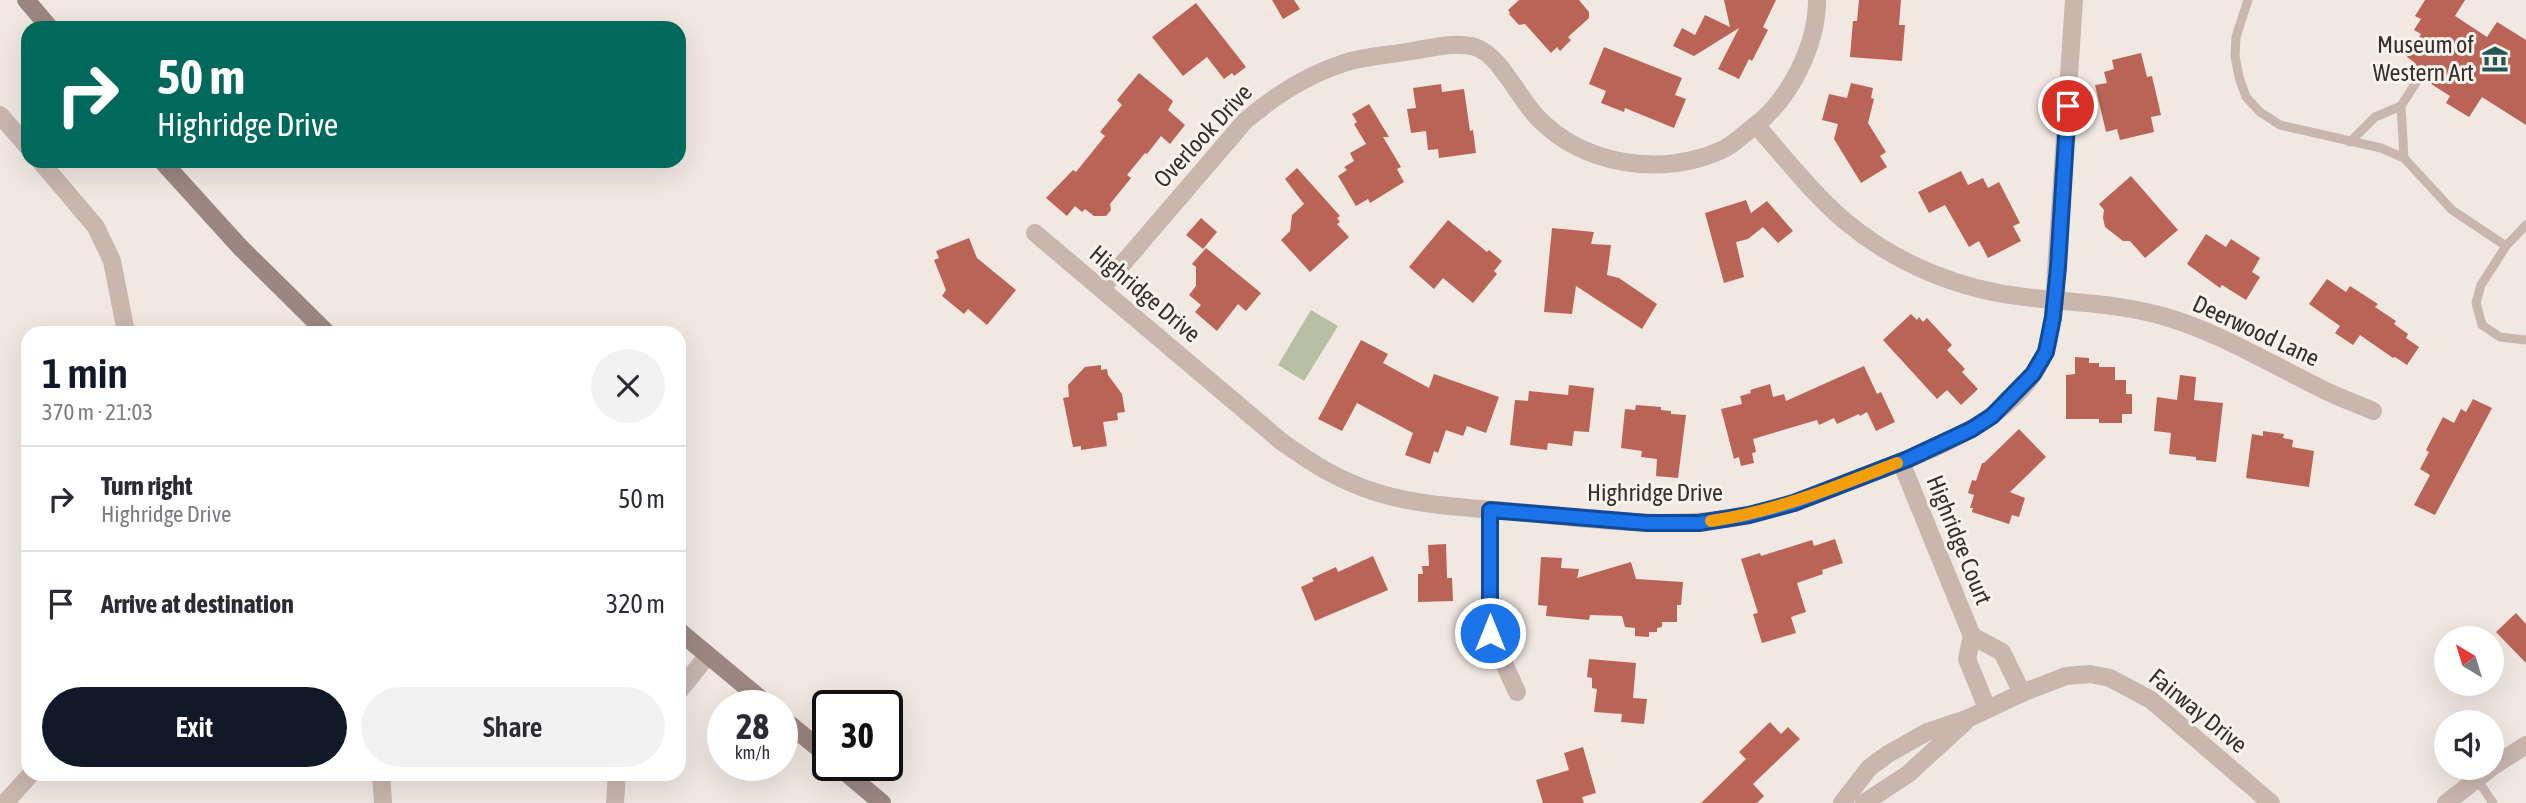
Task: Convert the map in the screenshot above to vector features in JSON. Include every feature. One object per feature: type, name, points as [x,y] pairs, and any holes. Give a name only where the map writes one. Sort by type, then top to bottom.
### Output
[{"type":"main road","points":[[26,0],[44,21]]},
{"type":"main road","points":[[168,168],[240,247],[320,326]]},
{"type":"main road","points":[[686,637],[750,690]]},
{"type":"main road","points":[[798,732],[812,743]]},
{"type":"main road","points":[[856,781],[882,803]]},
{"type":"street","name":"Overlook Drive","points":[[1101,289],[1245,121],[1273,97],[1345,62],[1448,45],[1473,46],[1487,51],[1538,118],[1568,141],[1604,158],[1643,166],[1683,163],[1724,149],[1756,125],[1789,88],[1809,48],[1817,0]]},
{"type":"street","name":"Highridge Drive","points":[[1035,233],[1282,442],[1326,472],[1376,493],[1490,510],[1647,523],[1699,523],[1749,515],[1794,503],[1901,462],[1972,429],[1992,416],[2033,374],[2046,352],[2055,300],[2074,0]]},
{"type":"street","points":[[0,115],[21,139]]},
{"type":"street","name":"Deerwood Lane","points":[[1756,125],[1817,194],[1845,221],[1877,246],[1915,267],[1957,283],[2024,298],[2118,306],[2167,317],[2215,335],[2373,411]]},
{"type":"street","points":[[46,168],[96,227],[112,261],[125,326]]},
{"type":"street","name":"Highridge Court","points":[[1901,462],[1972,636],[1967,659],[1987,708]]},
{"type":"street","points":[[1490,510],[1490,633],[1517,692]]},
{"type":"street","name":"Highridge Court","points":[[1972,636],[2002,652],[2022,693]]},
{"type":"street","points":[[686,682],[708,655]]},
{"type":"street","name":"Fairway Drive","points":[[1842,803],[1869,768],[1927,732],[1969,718],[2066,676],[2090,674],[2110,678],[2151,700],[2271,803]]},
{"type":"street","name":"Fairway Drive","points":[[1864,803],[1908,774],[1969,718]]},
{"type":"street","points":[[2504,760],[2526,745]]},
{"type":"street","points":[[2446,803],[2476,780]]},
{"type":"street","points":[[5,803],[25,781]]},
{"type":"street","points":[[381,781],[383,803]]},
{"type":"street","points":[[615,803],[617,781]]},
{"type":"lane","points":[[2248,0],[2236,37],[2235,56],[2246,97],[2260,112],[2280,125],[2381,148],[2404,158],[2452,210],[2506,246]]},
{"type":"lane","points":[[2404,158],[2402,106],[2417,81]]},
{"type":"lane","points":[[2350,142],[2375,117],[2402,106]]},
{"type":"lane","points":[[2526,225],[2506,246],[2481,285],[2476,303],[2482,325],[2500,337],[2526,340]]},
{"type":"lane","points":[[2489,780],[2493,803]]},
{"type":"green space","points":[[1311,310],[1338,326],[1304,381],[1278,365]]},
{"type":"building","points":[[1272,0],[1294,0],[1300,9],[1283,19]]},
{"type":"building","points":[[1519,0],[1579,0],[1589,12],[1589,18],[1568,37],[1571,40],[1560,51],[1557,47],[1551,53],[1525,24],[1519,25],[1509,14],[1508,10]]},
{"type":"building","points":[[1724,0],[1776,0],[1763,27],[1768,30],[1739,79],[1718,69],[1739,28],[1694,56],[1673,46],[1682,28],[1695,35],[1705,15],[1730,27]]},
{"type":"building","points":[[1859,0],[1901,0],[1899,25],[1905,25],[1902,61],[1850,57],[1853,21],[1857,21]]},
{"type":"building","name":"Museum of Western Art","points":[[2425,0],[2465,0],[2455,16],[2487,37],[2497,22],[2526,40],[2526,125],[2482,97],[2469,117],[2446,103],[2450,96],[2409,70],[2414,62],[2407,57],[2421,34],[2414,30],[2421,19],[2415,16]]},
{"type":"building","points":[[1196,3],[1246,67],[1234,76],[1232,73],[1224,79],[1207,57],[1183,76],[1152,37]]},
{"type":"building","points":[[1604,47],[1682,78],[1675,95],[1686,99],[1674,128],[1625,108],[1624,112],[1601,103],[1606,91],[1589,84]]},
{"type":"building","points":[[2141,53],[2147,77],[2152,76],[2161,115],[2151,117],[2154,132],[2120,140],[2117,129],[2106,132],[2095,85],[2107,83],[2104,72],[2114,69],[2112,60]]},
{"type":"building","points":[[1139,73],[1173,101],[1168,110],[1185,125],[1170,144],[1161,136],[1147,154],[1145,153],[1127,175],[1131,178],[1110,204],[1111,210],[1106,216],[1094,216],[1075,206],[1067,216],[1046,198],[1073,170],[1076,172],[1105,136],[1100,132],[1122,105],[1117,100]]},
{"type":"building","points":[[1851,83],[1873,88],[1871,98],[1874,99],[1868,123],[1886,152],[1880,156],[1887,167],[1861,183],[1834,139],[1838,124],[1822,120],[1829,94],[1847,98]]},
{"type":"building","points":[[1441,84],[1442,92],[1464,89],[1476,153],[1439,158],[1438,149],[1428,150],[1426,131],[1411,133],[1407,109],[1416,108],[1413,88]]},
{"type":"building","points":[[1369,104],[1389,137],[1383,137],[1401,167],[1397,169],[1404,182],[1370,203],[1368,199],[1356,206],[1338,176],[1347,170],[1344,167],[1354,161],[1350,153],[1366,144],[1354,124],[1357,122],[1352,114]]},
{"type":"building","points":[[1297,168],[1340,216],[1337,218],[1340,222],[1337,224],[1349,237],[1310,272],[1281,240],[1290,231],[1292,215],[1304,204],[1285,179]]},
{"type":"building","points":[[1961,171],[1968,185],[1983,178],[1988,188],[1999,182],[2020,223],[2013,226],[2021,241],[1988,258],[1979,241],[1969,247],[1945,205],[1929,213],[1918,192]]},
{"type":"building","points":[[2131,176],[2178,230],[2145,258],[2130,241],[2123,241],[2105,227],[2104,210],[2099,204]]},
{"type":"building","points":[[1746,200],[1751,213],[1767,201],[1793,231],[1778,243],[1763,227],[1748,239],[1736,242],[1744,277],[1724,283],[1705,213]]},
{"type":"building","points":[[1201,218],[1217,232],[1203,249],[1186,235]]},
{"type":"building","points":[[1448,220],[1502,261],[1494,271],[1497,274],[1473,303],[1443,278],[1434,289],[1409,267]]},
{"type":"building","points":[[1552,228],[1594,232],[1591,244],[1611,245],[1607,275],[1619,278],[1657,304],[1642,329],[1576,286],[1572,314],[1544,312]]},
{"type":"building","points":[[2206,234],[2226,247],[2231,239],[2260,258],[2252,272],[2260,277],[2246,300],[2222,285],[2220,288],[2187,264]]},
{"type":"building","points":[[969,238],[977,258],[1016,290],[987,325],[968,309],[964,314],[942,296],[946,290],[934,260],[939,258],[936,251]]},
{"type":"building","points":[[1206,248],[1261,293],[1246,311],[1238,304],[1217,331],[1195,312],[1201,305],[1189,295],[1196,286],[1196,267],[1192,264]]},
{"type":"building","points":[[2327,279],[2346,292],[2350,286],[2378,304],[2375,307],[2396,321],[2394,324],[2408,334],[2406,338],[2419,347],[2407,365],[2360,335],[2353,345],[2335,333],[2340,326],[2309,304]]},
{"type":"building","points":[[1911,314],[1923,322],[1927,318],[1952,345],[1947,350],[1965,369],[1962,372],[1978,389],[1961,405],[1947,390],[1937,399],[1883,340]]},
{"type":"building","points":[[1361,340],[1388,354],[1383,363],[1429,388],[1434,374],[1499,397],[1486,433],[1467,426],[1463,436],[1446,430],[1438,453],[1434,451],[1430,464],[1405,455],[1413,433],[1357,403],[1342,431],[1318,419]]},
{"type":"building","points":[[2075,357],[2089,358],[2089,363],[2099,363],[2099,367],[2115,367],[2115,380],[2126,380],[2126,394],[2132,394],[2132,414],[2122,414],[2122,423],[2099,423],[2099,419],[2066,419],[2066,375],[2075,374]]},
{"type":"building","points":[[1101,365],[1101,370],[1107,369],[1108,375],[1122,394],[1125,412],[1117,413],[1118,420],[1103,422],[1107,446],[1081,450],[1081,446],[1073,447],[1063,398],[1069,397],[1068,385],[1085,367]]},
{"type":"building","points":[[1864,366],[1877,394],[1881,392],[1895,422],[1876,431],[1867,412],[1837,424],[1834,418],[1819,425],[1817,420],[1753,439],[1756,452],[1752,453],[1754,463],[1741,466],[1739,457],[1734,459],[1721,409],[1742,404],[1740,396],[1770,384],[1773,397],[1784,394],[1786,401]]},
{"type":"building","points":[[2180,375],[2196,377],[2194,400],[2223,403],[2216,462],[2169,454],[2171,433],[2154,431],[2157,397],[2177,400]]},
{"type":"building","points":[[1569,385],[1594,388],[1589,432],[1574,431],[1572,446],[1548,443],[1547,450],[1510,445],[1515,400],[1528,401],[1529,391],[1568,395]]},
{"type":"building","points":[[2473,399],[2492,408],[2435,515],[2414,505],[2430,475],[2420,469],[2429,452],[2426,450],[2443,417],[2454,423],[2461,409],[2466,412]]},
{"type":"building","points":[[1636,405],[1661,407],[1661,410],[1671,411],[1671,414],[1686,415],[1678,478],[1656,476],[1657,459],[1641,457],[1642,451],[1621,448],[1625,409],[1635,410]]},
{"type":"building","points":[[2019,429],[2046,457],[2010,492],[2025,498],[2019,517],[2012,515],[2009,524],[1972,512],[1973,508],[1970,508],[1974,495],[1968,493],[1972,480],[1976,481],[1982,463]]},
{"type":"building","points":[[2263,431],[2284,434],[2283,438],[2293,440],[2292,447],[2314,451],[2309,487],[2246,478],[2252,434],[2263,436]]},
{"type":"building","points":[[1835,539],[1843,563],[1822,570],[1823,574],[1797,583],[1806,612],[1791,617],[1796,633],[1762,643],[1753,614],[1758,613],[1741,559],[1760,553],[1761,556],[1812,540],[1814,546]]},
{"type":"building","points":[[1446,544],[1447,578],[1452,578],[1453,601],[1418,602],[1418,574],[1423,574],[1422,566],[1429,566],[1428,545]]},
{"type":"building","points":[[1373,556],[1388,590],[1315,621],[1301,587],[1314,581],[1312,578],[1336,567],[1338,572]]},
{"type":"building","points":[[1541,557],[1562,558],[1561,568],[1579,569],[1577,578],[1631,562],[1636,579],[1683,582],[1681,605],[1677,605],[1677,622],[1662,622],[1662,627],[1657,628],[1657,632],[1649,632],[1649,637],[1635,636],[1635,628],[1625,627],[1622,616],[1590,615],[1589,620],[1546,616],[1547,606],[1538,605]]},
{"type":"building","points":[[2516,613],[2526,624],[2526,663],[2504,640],[2502,626]]},
{"type":"building","points":[[1589,659],[1636,663],[1633,698],[1647,699],[1644,724],[1621,722],[1622,714],[1594,712],[1597,689],[1592,688],[1592,678],[1587,677]]},
{"type":"building","points":[[1770,722],[1781,734],[1788,727],[1800,739],[1753,784],[1764,796],[1757,803],[1701,803],[1746,759],[1739,752]]},
{"type":"building","points":[[1583,747],[1596,793],[1582,797],[1584,803],[1543,803],[1536,780],[1569,770],[1564,753]]},
{"type":"slow traffic","points":[[1711,521],[1749,515],[1794,503],[1897,463]]},
{"type":"place","name":"Museum of Western Art","points":[[2495,59]]},
{"type":"route","points":[[1490,633],[1490,510],[1647,523],[1699,523],[1749,515],[1794,503],[1908,459],[1972,429],[1992,416],[2033,374],[2046,352],[2058,267],[2068,106]]}]
